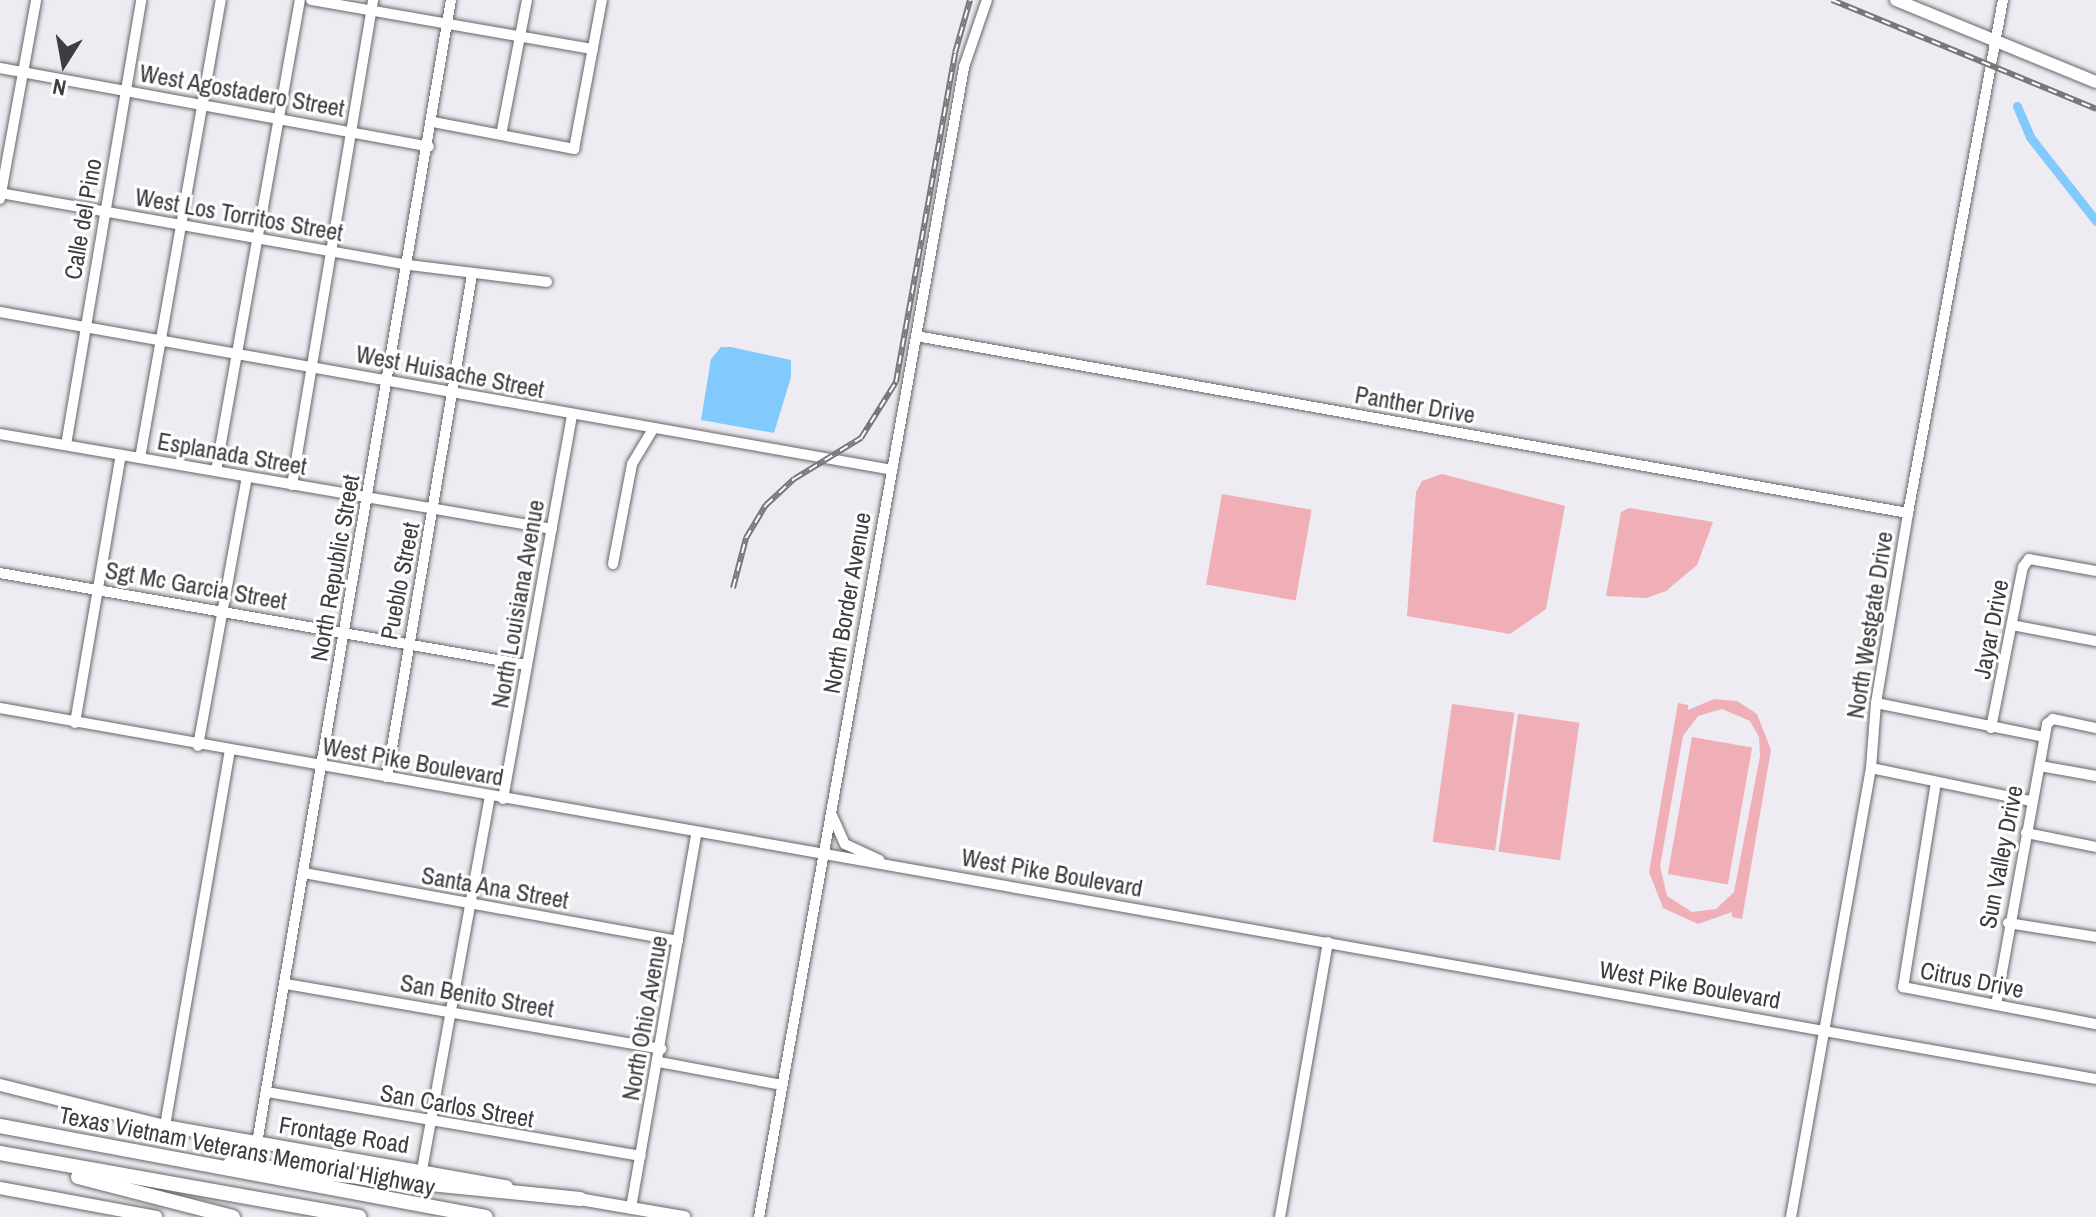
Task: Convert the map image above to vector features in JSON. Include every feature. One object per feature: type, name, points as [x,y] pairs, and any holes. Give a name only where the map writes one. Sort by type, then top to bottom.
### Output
[{"type":"highway","name":"Texas Vietnam Veterans Memorial Highway","points":[[0,1126],[155,1158],[486,1217]]},
{"type":"highway","name":"Texas Vietnam Veterans Memorial Highway","points":[[0,1155],[359,1217]]},
{"type":"highway","points":[[0,1155],[233,1217]]},
{"type":"highway","points":[[155,1158],[580,1199]]},
{"type":"main road","points":[[1896,0],[2096,82]]},
{"type":"main road","name":"Frontage Road","points":[[0,1085],[165,1126],[684,1217]]},
{"type":"main road","points":[[0,1188],[156,1217]]},
{"type":"street","points":[[0,195],[36,0]]},
{"type":"street","name":"Calle del Pino","points":[[66,445],[141,0]]},
{"type":"street","points":[[140,458],[221,0]]},
{"type":"street","points":[[216,471],[300,0]]},
{"type":"street","points":[[311,0],[372,4],[447,22],[593,49]]},
{"type":"street","name":"North Republic Street","points":[[257,1143],[409,265],[451,0]]},
{"type":"street","points":[[501,135],[527,0]]},
{"type":"street","points":[[433,122],[574,149],[602,0]]},
{"type":"street","name":"North Border Avenue","points":[[759,1217],[964,67],[987,0]]},
{"type":"street","name":"North Westgate Drive","points":[[1791,1217],[1871,768],[1876,703],[1908,513],[2003,0]]},
{"type":"street","points":[[292,485],[372,4]]},
{"type":"street","name":"West Agostadero Street","points":[[0,68],[350,130],[429,147]]},
{"type":"street","name":"West Los Torritos Street","points":[[0,195],[409,265],[547,282]]},
{"type":"street","name":"Pueblo Street","points":[[387,777],[472,275]]},
{"type":"street","name":"West Huisache Street","points":[[0,312],[572,416],[892,470]]},
{"type":"street","name":"Panther Drive","points":[[916,336],[1908,513]]},
{"type":"street","name":"North Louisiana Avenue","points":[[503,799],[572,416]]},
{"type":"street","points":[[613,564],[632,464],[653,429]]},
{"type":"street","name":"Esplanada Street","points":[[0,434],[368,497],[433,511],[552,529]]},
{"type":"street","points":[[75,723],[121,455]]},
{"type":"street","points":[[198,746],[247,477]]},
{"type":"street","name":"Jayar Drive","points":[[1991,728],[2029,559],[2096,571]]},
{"type":"street","name":"Sgt Mc Garcia Street","points":[[0,573],[526,665]]},
{"type":"street","points":[[2012,625],[2096,641]]},
{"type":"street","points":[[1876,703],[2044,737]]},
{"type":"street","name":"West Pike Boulevard","points":[[0,708],[696,835],[891,865],[2096,1079]]},
{"type":"street","name":"Sun Valley Drive","points":[[1996,1005],[2008,923],[2044,737],[2053,719],[2096,728]]},
{"type":"street","points":[[165,1126],[230,751]]},
{"type":"street","points":[[2040,766],[2096,776]]},
{"type":"street","points":[[1871,768],[2031,801]]},
{"type":"street","name":"Citrus Drive","points":[[1936,782],[1903,987],[2096,1024]]},
{"type":"street","points":[[422,1170],[490,797]]},
{"type":"street","points":[[830,811],[845,844],[891,865]]},
{"type":"street","points":[[2026,833],[2096,847]]},
{"type":"street","name":"North Ohio Avenue","points":[[631,1208],[659,1062],[696,835]]},
{"type":"street","name":"Santa Ana Street","points":[[304,873],[678,941]]},
{"type":"street","points":[[2008,923],[2096,937]]},
{"type":"street","points":[[1280,1217],[1328,942]]},
{"type":"street","name":"San Benito Street","points":[[286,984],[661,1049]]},
{"type":"street","points":[[659,1062],[782,1085]]},
{"type":"street","name":"San Carlos Street","points":[[267,1092],[432,1124],[641,1156]]},
{"type":"shaded area","points":[[1442,474],[1565,506],[1546,609],[1510,634],[1407,616],[1416,492],[1422,481]]},
{"type":"shaded area","points":[[1222,494],[1312,510],[1296,600],[1206,585]]},
{"type":"shaded area","points":[[1629,508],[1713,522],[1697,565],[1666,591],[1646,598],[1606,596],[1621,512]]},
{"type":"shaded area","points":[[1714,699],[1737,701],[1757,714],[1771,750],[1742,919],[1732,917],[1732,912],[1698,924],[1663,908],[1649,872],[1678,703],[1688,705],[1688,710]],"holes":[[[1722,709],[1750,721],[1759,737],[1760,756],[1734,892],[1716,909],[1692,912],[1667,896],[1660,866],[1683,736],[1698,716]]]},
{"type":"shaded area","points":[[1452,704],[1514,713],[1495,850],[1433,842]]},
{"type":"shaded area","points":[[1518,714],[1579,723],[1560,860],[1499,852]]},
{"type":"shaded area","points":[[1692,737],[1752,748],[1728,884],[1668,874]]},
{"type":"water","points":[[721,347],[791,360],[791,377],[774,433],[701,420],[711,359]]},
{"type":"waterway","points":[[2017,106],[2030,137],[2096,221]]},
{"type":"railway","points":[[733,588],[746,538],[766,505],[794,479],[861,438],[896,382],[955,53],[970,0]]},
{"type":"railway","points":[[1832,0],[2096,109]]}]
